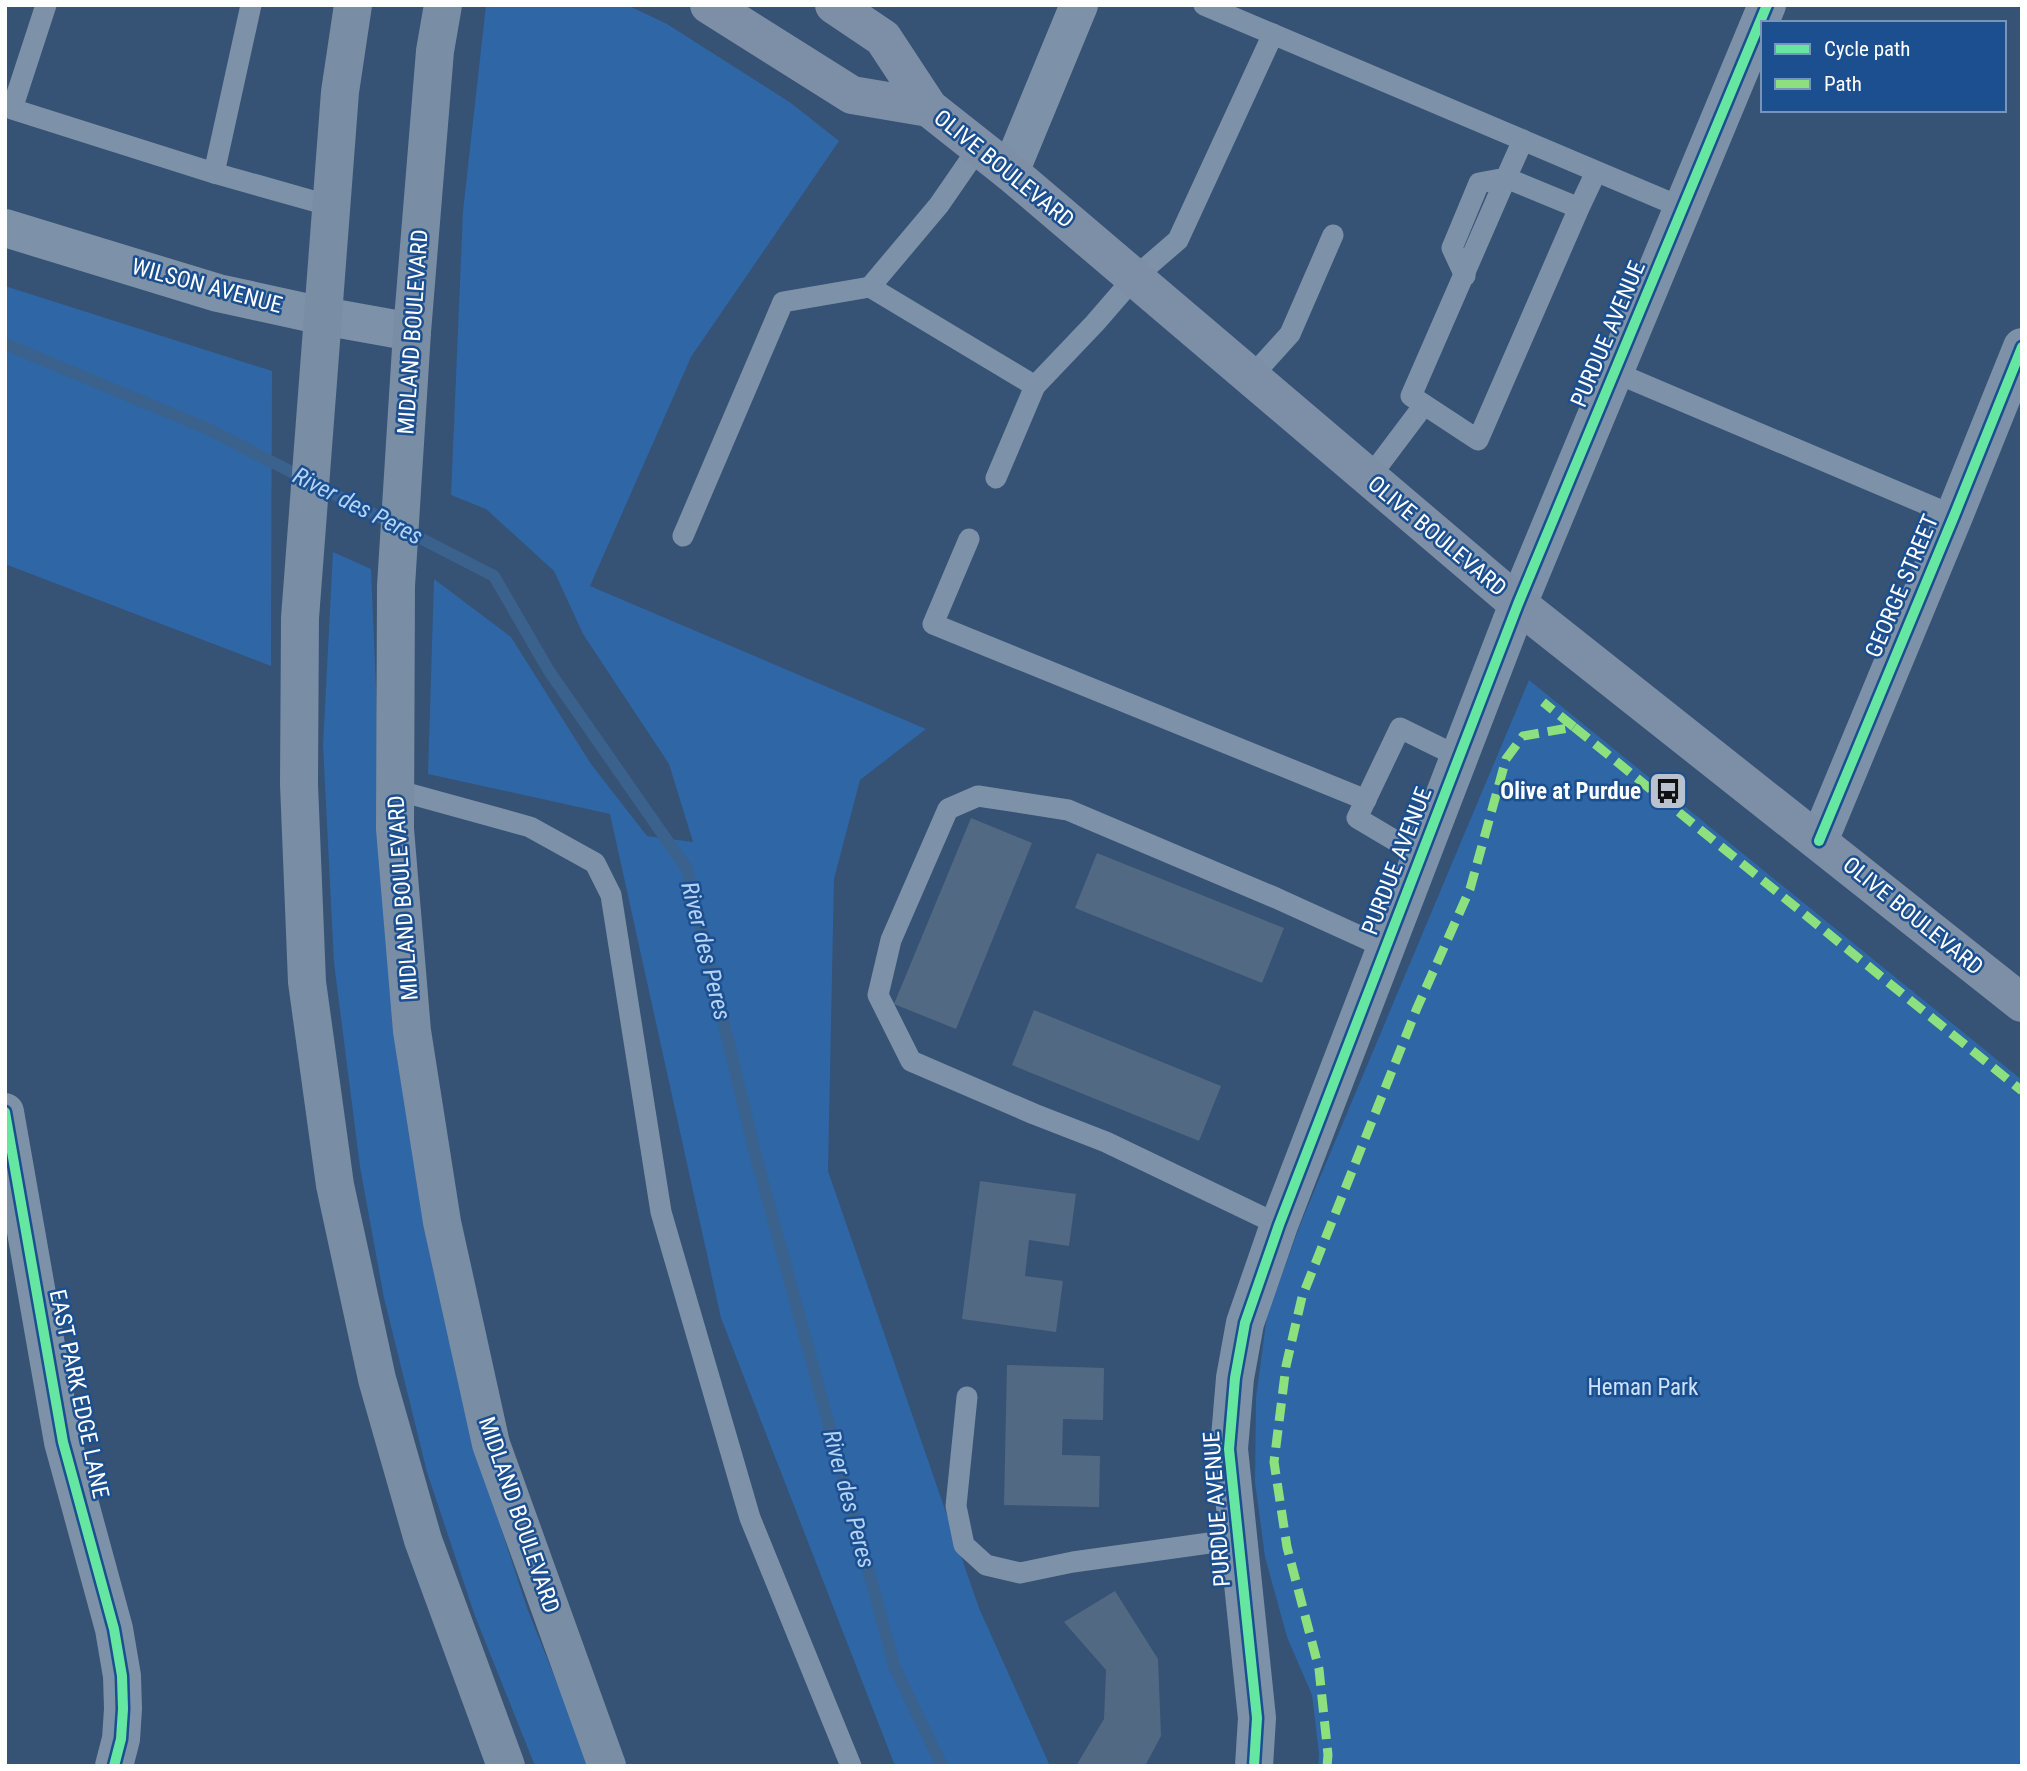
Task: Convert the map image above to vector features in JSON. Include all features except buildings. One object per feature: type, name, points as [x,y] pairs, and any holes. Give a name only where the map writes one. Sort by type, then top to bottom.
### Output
[{"type":"main road","points":[[353,5],[340,92],[300,618],[299,785],[307,982],[335,1185],[377,1379],[423,1540],[506,1766]]},
{"type":"main road","name":"MIDLAND BOULEVARD","points":[[443,5],[435,51],[412,332],[396,586],[395,829],[412,1031],[445,1235],[491,1444],[607,1766]]},
{"type":"main road","name":"OLIVE BOULEVARD","points":[[709,5],[852,95],[929,108]]},
{"type":"main road","name":"OLIVE BOULEVARD","points":[[834,5],[883,38],[929,108],[1010,172],[1518,604],[2022,1003]]},
{"type":"street","points":[[1010,172],[1079,5]]},
{"type":"street","name":"PURDUE AVENUE","points":[[1254,1766],[1257,1718],[1229,1449],[1235,1378],[1245,1323],[1279,1224],[1518,604],[1761,22]]},
{"type":"street","name":"WILSON AVENUE","points":[[5,228],[218,293],[412,332]]},
{"type":"street","name":"GEORGE STREET","points":[[1819,841],[2022,347]]},
{"type":"street","name":"EAST PARK EDGE LANE","points":[[5,1112],[63,1442],[114,1629],[122,1676],[121,1738],[114,1766]]},
{"type":"lane","points":[[46,5],[9,108],[214,173],[331,206]]},
{"type":"lane","points":[[214,173],[251,5]]},
{"type":"lane","points":[[1204,5],[1683,208]]},
{"type":"lane","points":[[996,478],[1035,386],[1134,278],[1178,240],[1273,34]]},
{"type":"lane","points":[[1523,140],[1411,396],[1478,440],[1597,172]]},
{"type":"lane","points":[[683,536],[783,302],[870,287],[939,205],[979,147]]},
{"type":"lane","points":[[1506,178],[1579,208]]},
{"type":"lane","points":[[1251,377],[1290,334],[1333,235]]},
{"type":"lane","points":[[870,287],[1035,386]]},
{"type":"lane","points":[[1614,372],[1954,516]]},
{"type":"lane","points":[[1369,478],[1424,405]]},
{"type":"lane","points":[[969,539],[933,624],[1366,800]]},
{"type":"lane","points":[[1421,856],[1357,818],[1400,727],[1459,757]]},
{"type":"lane","points":[[396,790],[530,827],[595,863],[611,895],[661,1212],[750,1518],[851,1766]]},
{"type":"lane","points":[[1279,1224],[1106,1142],[911,1061],[878,995],[891,940],[948,808],[978,796],[1068,810],[1386,948]]},
{"type":"lane","points":[[967,1396],[956,1506],[964,1545],[986,1565],[1020,1573],[1073,1562],[1238,1539]]},
{"type":"green space","points":[[486,5],[627,5],[667,24],[791,103],[839,141],[691,357],[590,586],[926,729],[860,780],[834,879],[828,1171],[979,1608],[1050,1766],[895,1766],[721,1318],[610,814],[428,774],[434,579],[511,637],[591,764],[647,836],[693,842],[669,764],[583,634],[554,571],[486,509],[451,495],[463,211]]},
{"type":"green space","points":[[5,286],[272,371],[271,666],[5,564]]},
{"type":"green space","points":[[333,552],[371,569],[382,827],[476,1451],[527,1608],[590,1766],[535,1766],[475,1616],[427,1472],[384,1298],[360,1167],[334,963],[323,745]]},
{"type":"green space","name":"Heman Park","points":[[1529,680],[2022,1080],[2022,1766],[1318,1766],[1312,1695],[1287,1637],[1265,1557],[1255,1482],[1256,1397],[1267,1316],[1300,1225]]},
{"type":"waterway","name":"River des Peres","points":[[5,344],[208,429],[494,576],[549,671],[687,869],[755,1153],[895,1668],[942,1766]]},
{"type":"marked path","points":[[1327,1766],[1319,1669],[1287,1547],[1274,1462],[1286,1366],[1302,1297],[1417,1008],[1470,889],[1506,759],[1523,736],[1574,727],[1543,702]]},
{"type":"marked path","points":[[1574,727],[2022,1091]]},
{"type":"cycle path","points":[[1254,1766],[1257,1718],[1229,1449],[1235,1378],[1245,1323],[1279,1225],[1518,604],[1767,5]]},
{"type":"cycle path","points":[[1819,841],[2022,347]]},
{"type":"cycle path","points":[[5,1112],[63,1442],[114,1629],[122,1676],[121,1739],[114,1766]]},
{"type":"place","name":"Olive at Purdue","points":[[1668,791]]}]
